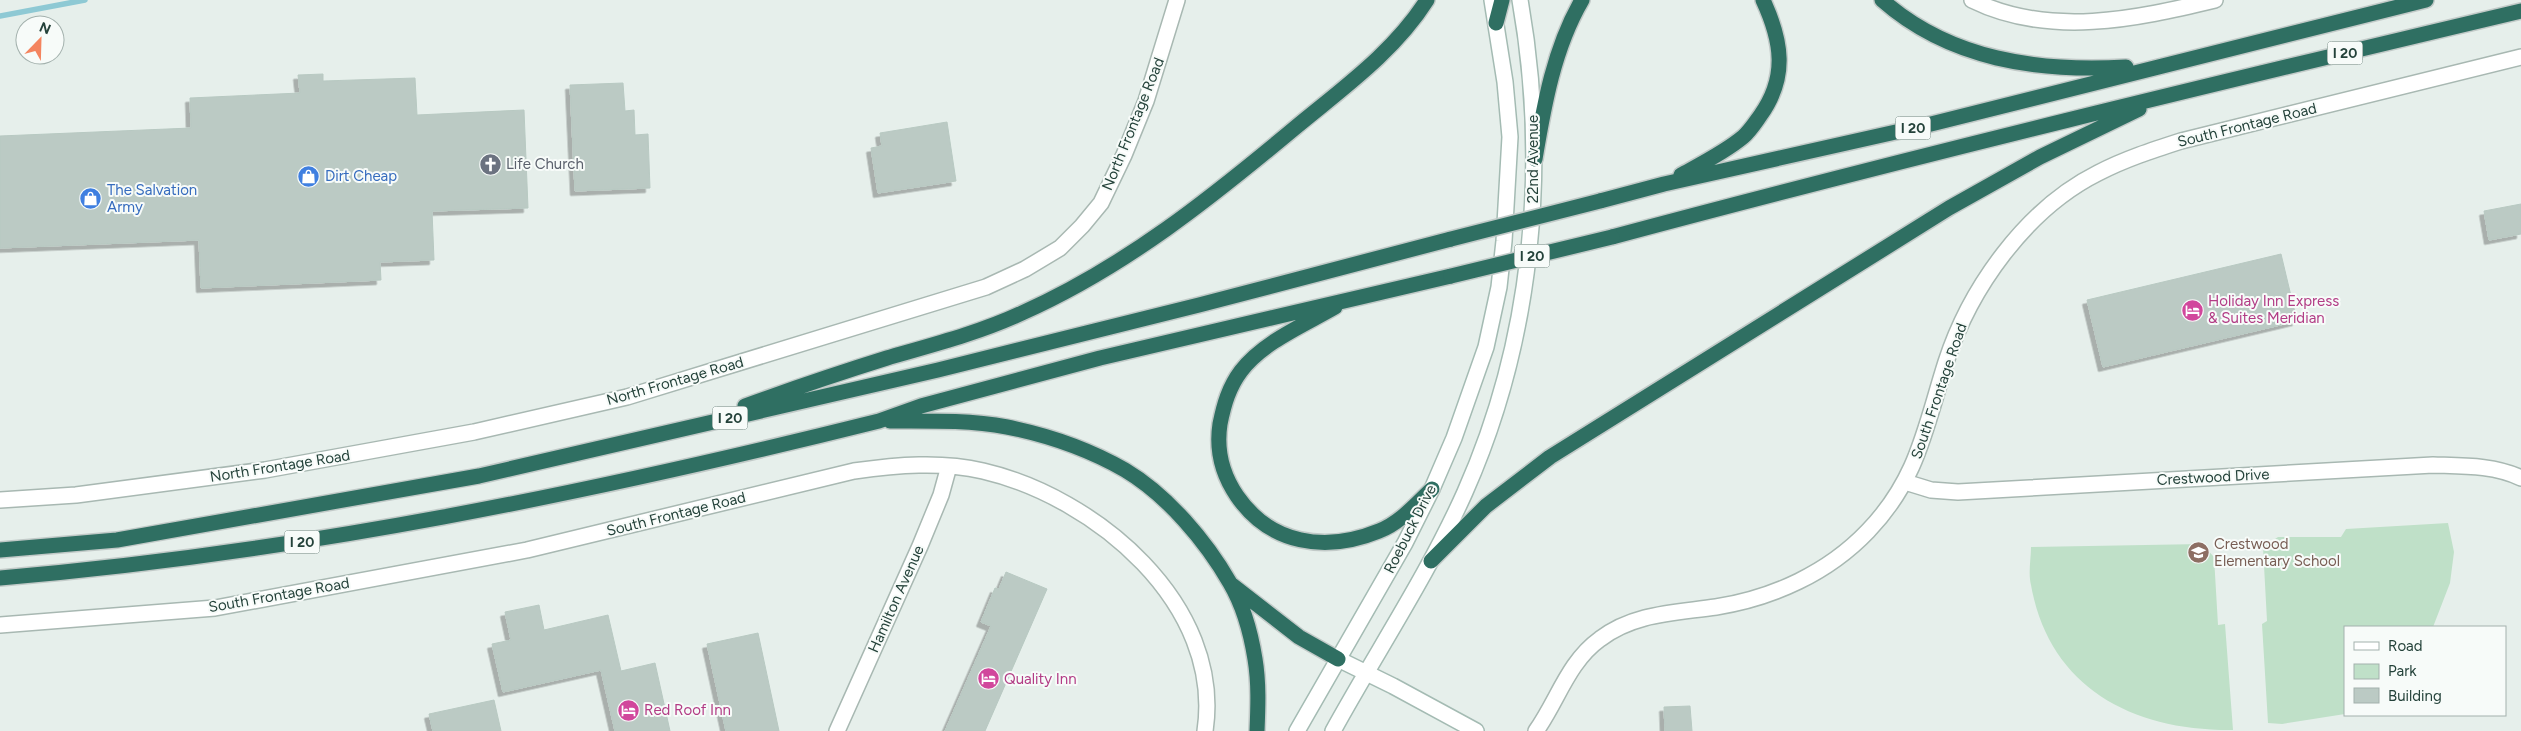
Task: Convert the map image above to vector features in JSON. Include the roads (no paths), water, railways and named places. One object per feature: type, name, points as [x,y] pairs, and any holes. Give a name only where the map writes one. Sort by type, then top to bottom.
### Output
[{"type":"highway","points":[[689,427],[818,379],[969,333],[1020,314],[1106,270],[1149,243],[1224,187],[1379,58],[1412,23],[1427,0]]},
{"type":"highway","points":[[1496,23],[1502,0]]},
{"type":"highway","points":[[1534,159],[1546,95],[1573,16],[1582,0]]},
{"type":"highway","points":[[1664,184],[1706,161],[1743,137],[1772,96],[1778,77],[1780,56],[1778,38],[1762,0]]},
{"type":"highway","points":[[1882,0],[1924,31],[1966,50],[2008,62],[2087,70],[2160,66]]},
{"type":"highway","name":"I 20","points":[[0,550],[117,540],[450,481],[689,427],[938,370],[1151,317],[1664,184],[1927,125],[2426,0]]},
{"type":"highway","name":"I 20","points":[[0,578],[186,559],[338,536],[602,487],[878,421],[920,406],[1100,358],[1612,237],[1773,194],[2169,95],[2521,11]]},
{"type":"highway","points":[[1431,561],[1486,506],[1550,456],[1949,208],[2040,157],[2169,95]]},
{"type":"highway","points":[[1351,298],[1273,343],[1242,369],[1228,392],[1223,406],[1218,443],[1224,474],[1244,506],[1258,521],[1286,536],[1306,542],[1344,541],[1379,531],[1394,523],[1432,489]]},
{"type":"highway","points":[[878,421],[957,421],[1008,427],[1061,442],[1102,457],[1127,471],[1171,507],[1212,556],[1231,584],[1245,619],[1255,658],[1258,694],[1257,731]]},
{"type":"highway","points":[[1231,584],[1299,636],[1338,659]]},
{"type":"street","name":"North Frontage Road","points":[[0,500],[76,494],[265,470],[474,432],[627,397],[986,287],[1025,269],[1060,248],[1101,203],[1124,155],[1146,100],[1178,0]]},
{"type":"street","name":"22nd Avenue","points":[[1492,0],[1505,82],[1510,138],[1504,240],[1494,315]]},
{"type":"street","name":"22nd Avenue","points":[[1431,561],[1465,492],[1488,434],[1506,373],[1519,319],[1528,257],[1534,159],[1533,95],[1520,0]]},
{"type":"street","points":[[1972,0],[2015,14],[2044,20],[2081,23],[2156,14],[2215,0]]},
{"type":"street","name":"South Frontage Road","points":[[1536,731],[1575,663],[1600,638],[1622,625],[1648,616],[1717,607],[1757,598],[1796,584],[1827,565],[1855,544],[1880,517],[1905,482],[1923,442],[1949,353],[1974,296],[2016,238],[2054,202],[2075,187],[2097,173],[2181,141],[2521,57]]},
{"type":"street","name":"Roebuck Drive","points":[[1297,731],[1404,544],[1432,489],[1475,381],[1494,315]]},
{"type":"street","name":"South Frontage Road","points":[[0,625],[215,608],[527,550],[854,471],[892,465],[949,466],[982,470],[1021,482],[1063,500],[1103,526],[1130,549],[1168,593],[1187,626],[1200,659],[1204,690],[1205,731]]},
{"type":"street","name":"Crestwood Drive","points":[[1905,482],[1931,490],[1958,492],[2433,465],[2473,466],[2511,473],[2521,478]]},
{"type":"street","name":"Hamilton Avenue","points":[[837,731],[920,546],[941,495],[949,466]]},
{"type":"street","points":[[1333,731],[1431,561]]},
{"type":"street","points":[[1338,659],[1476,731]]},
{"type":"waterway","points":[[0,16],[85,0]]},
{"type":"place","name":"Life Church","points":[[490,164]]},
{"type":"place","name":"Dirt Cheap","points":[[309,176]]},
{"type":"place","name":"The Salvation Army","points":[[91,199]]},
{"type":"place","name":"Holiday Inn Express & Suites Meridian","points":[[2192,310]]},
{"type":"place","name":"Crestwood Elementary School","points":[[2198,553]]},
{"type":"place","name":"Quality Inn","points":[[988,679]]},
{"type":"place","name":"Red Roof Inn","points":[[628,710]]}]
